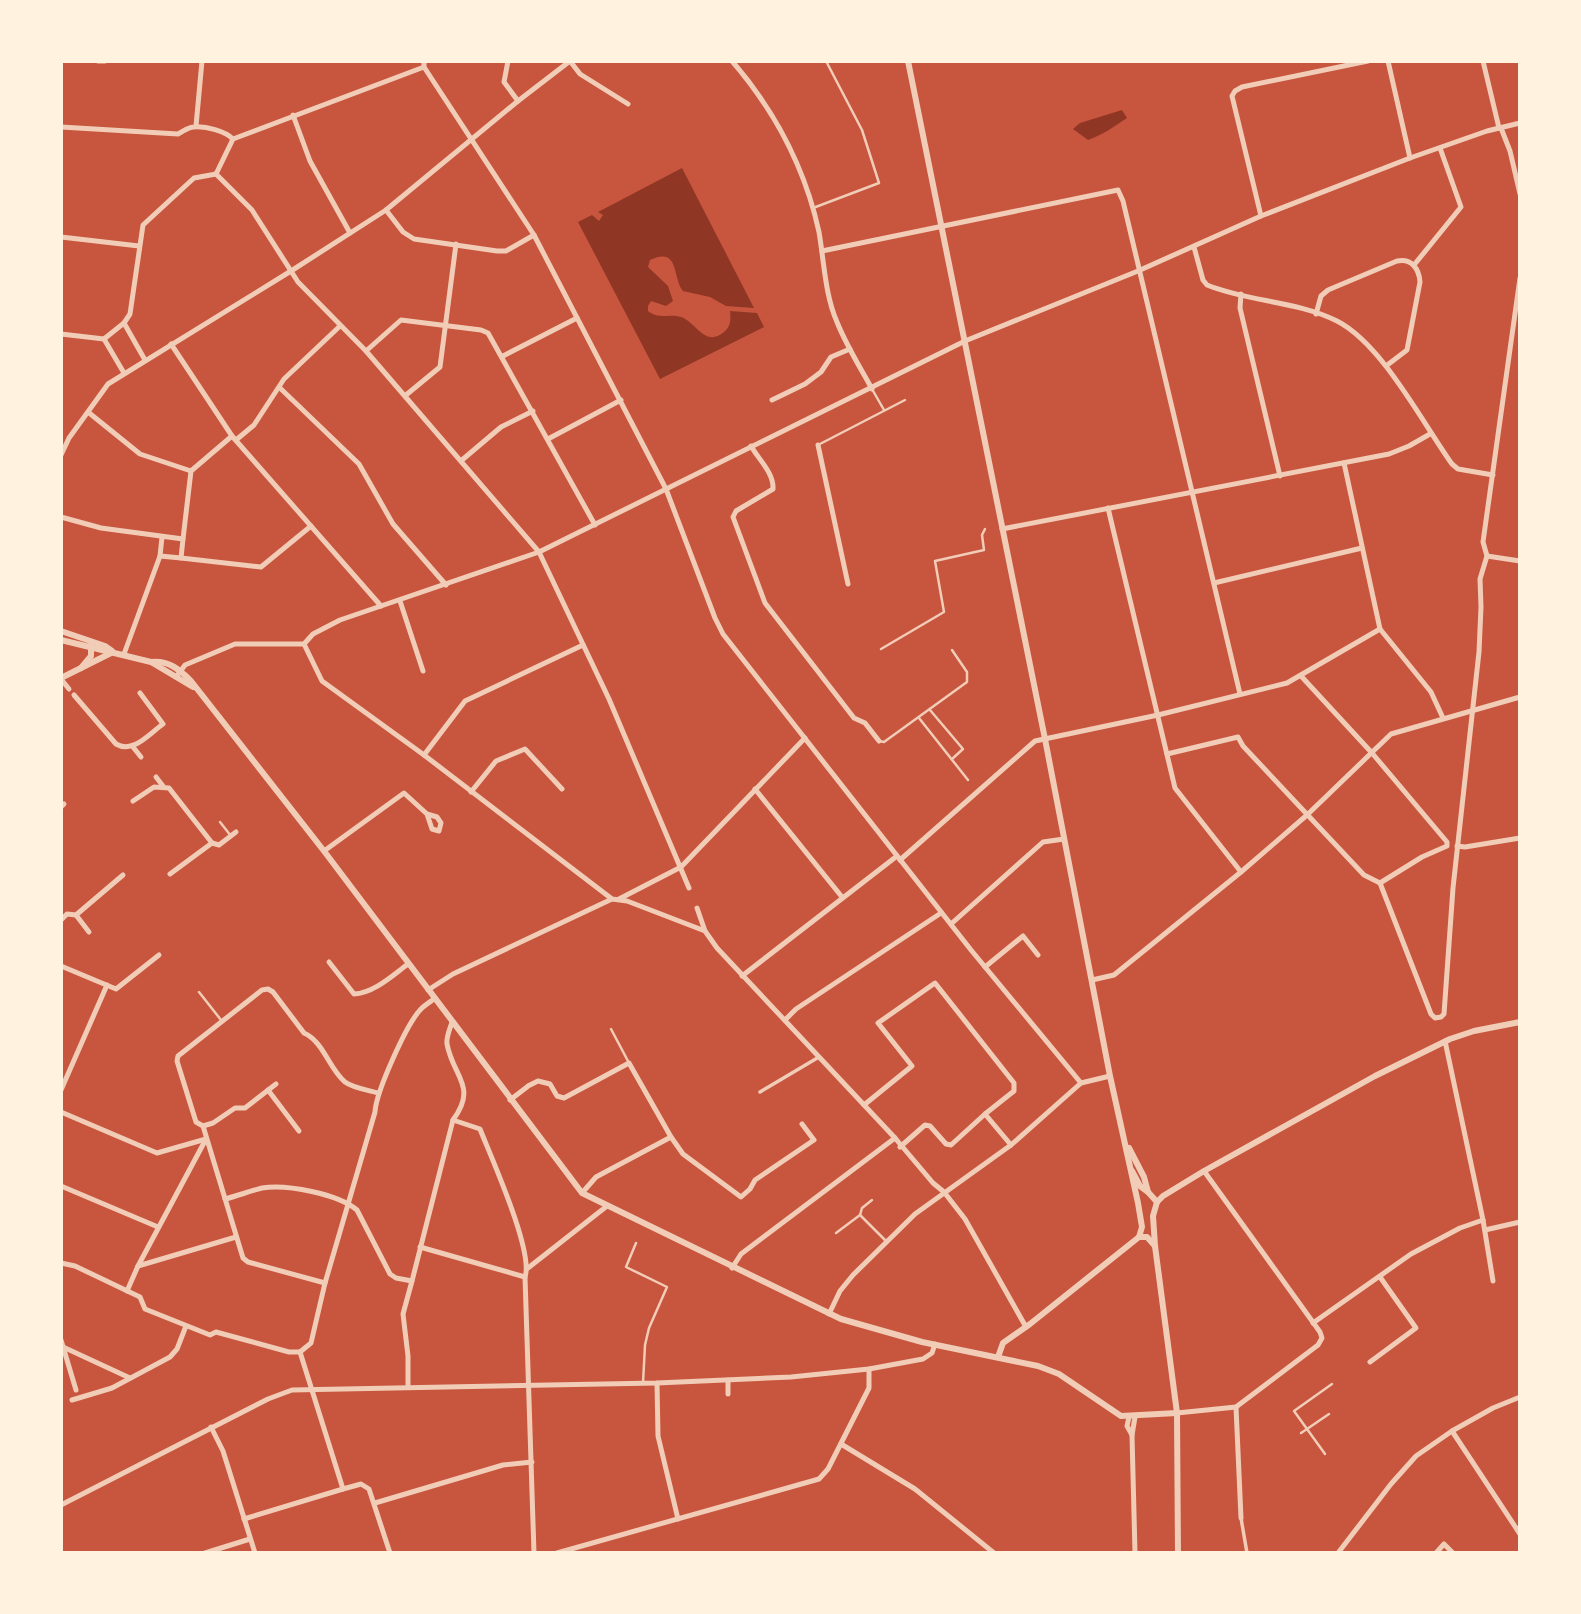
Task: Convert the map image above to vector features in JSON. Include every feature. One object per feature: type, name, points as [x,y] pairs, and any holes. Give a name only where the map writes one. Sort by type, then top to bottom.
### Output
[{"type":"street","points":[[98,61],[105,61]]},
{"type":"street","points":[[196,126],[202,61]]},
{"type":"street","points":[[508,61],[505,82],[518,101]]},
{"type":"street","points":[[732,61],[751,84],[787,140],[813,208],[836,321],[872,389]]},
{"type":"street","points":[[908,61],[1110,1076],[1141,1218],[1139,1237]]},
{"type":"street","points":[[1261,216],[1232,96],[1235,91],[1242,87],[1368,61]]},
{"type":"street","points":[[1388,61],[1410,158]]},
{"type":"street","points":[[1483,61],[1520,194]]},
{"type":"street","points":[[61,455],[69,438],[108,384],[386,209],[569,62],[580,74],[628,104]]},
{"type":"street","points":[[216,174],[233,139],[424,64],[534,235],[621,400],[666,489],[723,634],[941,913],[1081,1083]]},
{"type":"street","points":[[293,115],[310,161],[350,233]]},
{"type":"street","points":[[178,674],[193,661],[235,644],[304,644],[313,634],[340,620],[539,552],[965,341],[1138,271],[1261,216],[1410,158],[1520,123]]},
{"type":"street","points":[[61,127],[178,134],[196,126],[223,132],[233,139]]},
{"type":"street","points":[[1414,265],[1461,207],[1440,148]]},
{"type":"street","points":[[1510,151],[1520,149]]},
{"type":"street","points":[[61,334],[104,339],[124,323],[130,314],[143,226],[194,177],[216,174]]},
{"type":"street","points":[[216,174],[252,210],[298,282],[406,395],[539,552],[583,645],[689,888]]},
{"type":"street","points":[[822,251],[1118,190],[1123,201],[1240,694]]},
{"type":"street","points":[[386,209],[403,232],[414,239],[506,251],[534,235]]},
{"type":"street","points":[[61,237],[139,246]]},
{"type":"street","points":[[406,395],[440,367],[456,244]]},
{"type":"street","points":[[1194,247],[1203,280],[1207,285],[1338,321],[1357,334],[1386,366],[1430,433],[1458,469],[1493,475]]},
{"type":"street","points":[[1316,314],[1321,296],[1328,290],[1397,261],[1414,265],[1420,282],[1408,347],[1386,366]]},
{"type":"street","points":[[1167,754],[1238,737],[1243,746],[1364,875],[1380,883],[1431,1014],[1437,1018],[1444,1014],[1457,844],[1474,709],[1481,607],[1480,579],[1488,556],[1483,542],[1518,309],[1520,278]]},
{"type":"street","points":[[1241,294],[1240,308],[1280,476]]},
{"type":"street","points":[[503,356],[577,318]]},
{"type":"street","points":[[366,351],[401,320],[488,333],[596,525]]},
{"type":"street","points":[[124,323],[145,360]]},
{"type":"street","points":[[181,558],[191,471],[254,425],[285,379],[340,326]]},
{"type":"street","points":[[104,339],[124,373]]},
{"type":"street","points":[[171,344],[234,438],[382,606]]},
{"type":"street","points":[[772,400],[821,372],[831,357],[850,349]]},
{"type":"street","points":[[280,388],[359,464],[393,524],[446,585]]},
{"type":"street","points":[[548,439],[621,400]]},
{"type":"street","points":[[463,460],[501,427],[533,411]]},
{"type":"street","points":[[88,412],[140,454],[191,471]]},
{"type":"street","points":[[1002,529],[1399,451],[1430,433]]},
{"type":"street","points":[[61,436],[69,438]]},
{"type":"street","points":[[818,445],[848,584]]},
{"type":"street","points":[[751,446],[769,472],[774,484],[773,489],[736,511],[733,517],[765,603],[854,718],[865,723],[879,741]]},
{"type":"street","points":[[1344,463],[1380,629],[1431,692],[1443,718]]},
{"type":"street","points":[[1108,508],[1175,787],[1241,872]]},
{"type":"street","points":[[61,517],[101,528],[183,539]]},
{"type":"street","points":[[160,556],[261,567],[311,526]]},
{"type":"street","points":[[124,654],[160,556],[162,537]]},
{"type":"street","points":[[1214,583],[1362,548]]},
{"type":"street","points":[[1488,556],[1520,561]]},
{"type":"street","points":[[400,601],[423,671]]},
{"type":"street","points":[[742,976],[842,897],[898,858],[1035,741],[1158,715],[1287,683],[1380,629]]},
{"type":"street","points":[[61,631],[105,646],[113,652]]},
{"type":"street","points":[[61,640],[150,662],[178,674],[194,688],[324,852],[582,1193],[829,1314],[887,1333],[1038,1366],[1059,1374],[1112,1411],[1132,1417],[1236,1407],[1318,1345],[1322,1338],[1205,1171]]},
{"type":"street","points":[[80,668],[91,656],[92,649],[88,640]]},
{"type":"street","points":[[304,644],[322,681],[424,755],[612,899]]},
{"type":"street","points":[[424,755],[466,701],[583,645]]},
{"type":"street","points":[[69,689],[61,679],[113,652]]},
{"type":"street","points":[[1301,676],[1372,753],[1447,842],[1465,847],[1520,838]]},
{"type":"street","points":[[74,695],[119,747],[133,747],[163,724],[140,693]]},
{"type":"street","points":[[1092,980],[1114,975],[1241,872],[1307,815],[1391,734],[1520,697]]},
{"type":"street","points":[[619,899],[681,867],[805,738]]},
{"type":"street","points":[[133,747],[141,757]]},
{"type":"street","points":[[471,792],[496,761],[525,749],[562,789]]},
{"type":"street","points":[[156,777],[163,786]]},
{"type":"street","points":[[133,802],[154,787],[163,786],[169,788],[212,843],[219,845],[234,834]]},
{"type":"street","points":[[755,789],[842,897]]},
{"type":"street","points":[[324,852],[404,793],[427,814]]},
{"type":"street","points":[[951,924],[1043,842],[1064,839]]},
{"type":"street","points":[[1380,883],[1422,857],[1447,846],[1447,842]]},
{"type":"street","points":[[170,874],[212,843]]},
{"type":"street","points":[[61,920],[67,915],[76,915],[123,875]]},
{"type":"street","points":[[428,990],[453,974],[612,899],[619,899],[705,931]]},
{"type":"street","points":[[697,908],[705,931],[717,948],[944,1192],[965,1219],[1026,1327]]},
{"type":"street","points":[[785,1020],[796,1009],[941,913]]},
{"type":"street","points":[[76,915],[89,932]]},
{"type":"street","points":[[985,967],[1023,936],[1038,955]]},
{"type":"street","points":[[61,966],[116,989],[159,955]]},
{"type":"street","points":[[329,962],[354,995],[381,984],[408,964]]},
{"type":"street","points":[[864,1105],[912,1066],[878,1023],[934,983],[1014,1083],[1014,1091],[951,1145],[946,1144],[930,1126],[925,1125],[900,1147]]},
{"type":"street","points":[[61,1090],[107,985]]},
{"type":"street","points":[[276,1084],[245,1108],[235,1108],[213,1123],[203,1126],[196,1122],[177,1061],[181,1052],[262,990],[268,989],[304,1033],[311,1036],[346,1083],[378,1093]]},
{"type":"street","points":[[61,1272],[63,1264],[75,1266],[140,1297],[145,1309],[210,1335],[216,1332],[289,1352],[300,1352],[311,1343],[378,1093],[420,1010],[434,999]]},
{"type":"street","points":[[408,1387],[404,1314],[453,1120],[462,1108],[465,1094],[446,1041],[452,1022]]},
{"type":"street","points":[[1178,1553],[1177,1413],[1155,1246],[1153,1216],[1157,1202],[1205,1171],[1375,1076],[1445,1041],[1474,1031],[1520,1022]]},
{"type":"street","points":[[1445,1041],[1483,1220],[1493,1281]]},
{"type":"street","points":[[760,1092],[819,1057]]},
{"type":"street","points":[[510,1100],[538,1082],[550,1084],[557,1097],[564,1098],[629,1063],[683,1154],[741,1196],[750,1189],[755,1180],[814,1140],[802,1124]]},
{"type":"street","points":[[829,1314],[839,1291],[915,1214],[1011,1145],[1081,1083],[1110,1076]]},
{"type":"street","points":[[268,1090],[299,1131]]},
{"type":"street","points":[[61,1112],[157,1153],[206,1139]]},
{"type":"street","points":[[985,1114],[1011,1145]]},
{"type":"street","points":[[453,1120],[480,1129],[520,1233],[528,1268]]},
{"type":"street","points":[[203,1126],[245,1260],[325,1283]]},
{"type":"street","points":[[582,1193],[597,1177],[671,1137]]},
{"type":"street","points":[[1124,1137],[1144,1177],[1148,1192]]},
{"type":"street","points":[[732,1268],[741,1254],[895,1138]]},
{"type":"street","points":[[127,1291],[206,1139]]},
{"type":"street","points":[[1130,1170],[1140,1186],[1157,1202]]},
{"type":"street","points":[[61,1186],[158,1227]]},
{"type":"street","points":[[225,1199],[263,1188],[300,1189],[348,1203],[357,1210],[369,1229],[390,1274],[412,1281]]},
{"type":"street","points":[[534,1553],[525,1276],[528,1268],[607,1206]]},
{"type":"street","points":[[1313,1323],[1433,1241],[1483,1220]]},
{"type":"street","points":[[1485,1230],[1520,1223]]},
{"type":"street","points":[[138,1266],[236,1237]]},
{"type":"street","points":[[998,1357],[1003,1343],[1139,1237],[1147,1237],[1155,1246]]},
{"type":"street","points":[[420,1247],[525,1276]]},
{"type":"street","points":[[1370,1362],[1416,1328],[1380,1277]]},
{"type":"street","points":[[72,1400],[112,1388],[172,1356],[186,1326]]},
{"type":"street","points":[[61,1340],[76,1390]]},
{"type":"street","points":[[61,1505],[211,1427],[295,1389],[728,1380],[869,1369],[923,1359],[932,1353],[935,1344]]},
{"type":"street","points":[[63,1347],[130,1378]]},
{"type":"street","points":[[300,1352],[343,1489]]},
{"type":"street","points":[[557,1553],[814,1482],[825,1474],[869,1388],[869,1369]]},
{"type":"street","points":[[728,1380],[728,1394]]},
{"type":"street","points":[[657,1383],[658,1436],[678,1519]]},
{"type":"street","points":[[1338,1553],[1416,1456],[1452,1431],[1493,1408],[1520,1397]]},
{"type":"street","points":[[1236,1407],[1241,1518],[1247,1553]]},
{"type":"street","points":[[1132,1417],[1135,1553]]},
{"type":"street","points":[[211,1427],[223,1451],[254,1553]]},
{"type":"street","points":[[1452,1431],[1520,1534]]},
{"type":"street","points":[[841,1444],[908,1484],[994,1553]]},
{"type":"street","points":[[375,1503],[503,1465],[532,1462]]},
{"type":"street","points":[[244,1519],[343,1489],[366,1485],[371,1491],[390,1553]]},
{"type":"street","points":[[205,1553],[250,1539]]},
{"type":"street","points":[[1436,1553],[1444,1544],[1453,1553]]},
{"type":"lane","points":[[813,208],[879,183],[862,130],[826,61]]},
{"type":"lane","points":[[872,389],[884,410]]},
{"type":"lane","points":[[818,445],[905,400]]},
{"type":"lane","points":[[881,649],[944,612],[934,561],[984,550],[982,535],[985,529]]},
{"type":"lane","points":[[879,741],[884,742],[967,682],[967,673],[952,650]]},
{"type":"lane","points":[[930,710],[963,749],[951,759]]},
{"type":"lane","points":[[919,718],[968,780]]},
{"type":"lane","points":[[220,822],[234,834]]},
{"type":"lane","points":[[199,992],[221,1021]]},
{"type":"lane","points":[[611,1030],[629,1063]]},
{"type":"lane","points":[[836,1233],[860,1215],[862,1209],[872,1200]]},
{"type":"lane","points":[[860,1215],[887,1242]]},
{"type":"lane","points":[[636,1242],[625,1267],[667,1287],[649,1328],[645,1345],[643,1383]]},
{"type":"lane","points":[[1325,1454],[1294,1411],[1332,1384]]},
{"type":"lane","points":[[1301,1433],[1329,1414]]},
{"type":"shaded area","points":[[1122,110],[1127,118],[1088,140],[1073,129],[1080,123]]},
{"type":"shaded area","points":[[682,168],[754,308],[726,306],[710,297],[683,291],[671,260],[660,257],[650,260],[648,267],[668,286],[673,301],[666,306],[651,301],[648,311],[656,315],[681,317],[711,337],[728,328],[730,311],[757,313],[764,327],[660,379],[578,222],[592,215],[599,221],[603,215],[598,212]]}]
